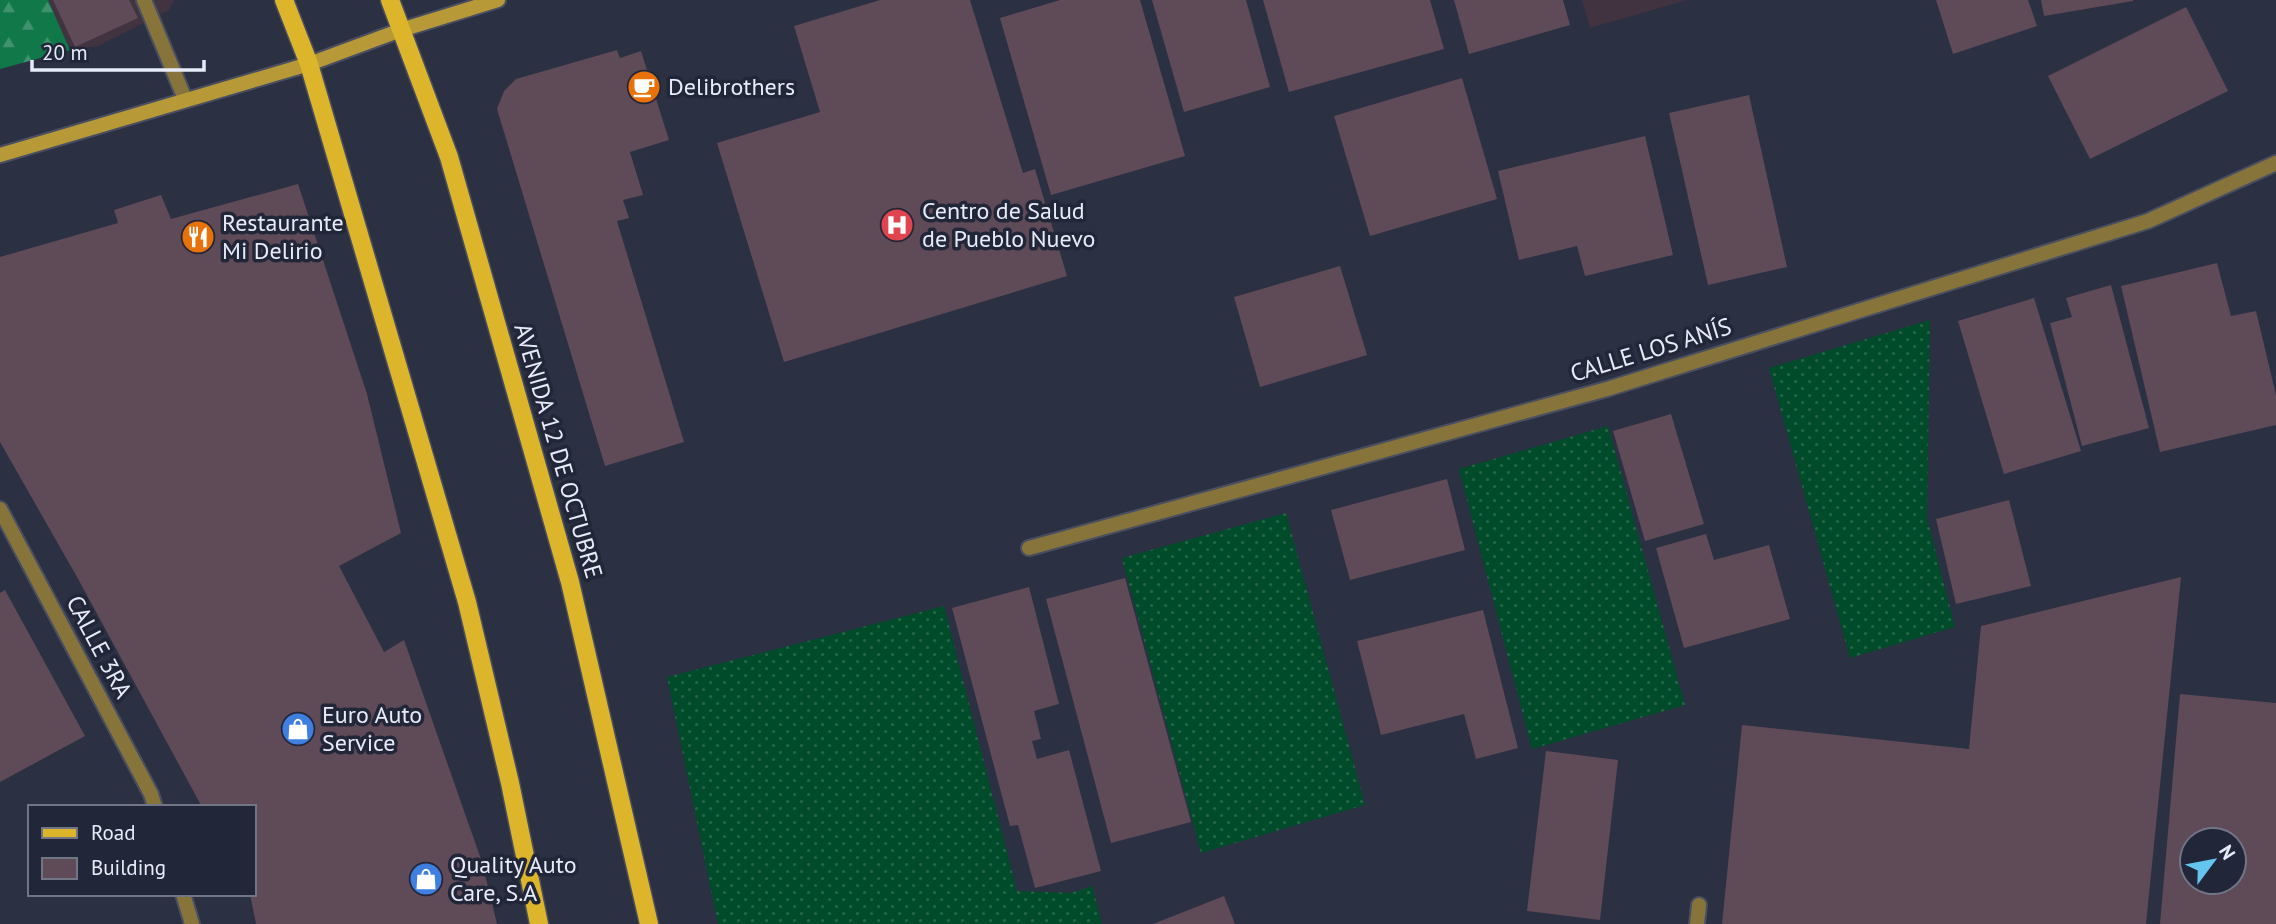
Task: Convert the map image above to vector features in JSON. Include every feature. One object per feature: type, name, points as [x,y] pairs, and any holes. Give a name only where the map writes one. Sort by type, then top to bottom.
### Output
[{"type":"main road","points":[[285,0],[309,64],[467,602],[510,783],[539,924]]},
{"type":"main road","name":"AVENIDA 12 DE OCTUBRE","points":[[390,0],[449,157],[566,569],[649,924]]},
{"type":"main road","points":[[0,155],[309,64],[401,30],[498,0]]},
{"type":"street","points":[[144,0],[185,99]]},
{"type":"street","name":"CALLE LOS ANÍS","points":[[1029,548],[1633,381],[2148,221],[2276,163]]},
{"type":"street","name":"CALLE 3RA","points":[[0,509],[154,805]]},
{"type":"street","points":[[184,896],[192,924]]},
{"type":"street","points":[[1697,924],[1699,905]]},
{"type":"shaded area","points":[[48,0],[174,0],[169,10],[98,46],[70,50]]},
{"type":"shaded area","points":[[1582,0],[1687,0],[1590,28]]},
{"type":"green space","points":[[0,0],[48,0],[70,50],[0,69]]},
{"type":"green space","points":[[1930,320],[1927,518],[1955,627],[1850,658],[1769,368]]},
{"type":"green space","points":[[1608,426],[1685,705],[1532,749],[1459,469]]},
{"type":"green space","points":[[1286,513],[1365,805],[1201,853],[1122,558]]},
{"type":"green space","points":[[944,606],[1017,891],[1071,893],[1092,886],[1102,924],[718,924],[667,677]]},
{"type":"building","points":[[53,0],[129,0],[138,18],[75,47]]},
{"type":"building","name":"Centro de Salud de Pueblo Nuevo","points":[[880,0],[970,0],[1023,173],[1035,169],[1067,276],[784,362],[717,143],[820,112],[794,26]]},
{"type":"building","points":[[1060,0],[1140,0],[1185,156],[1051,195],[1000,18]]},
{"type":"building","points":[[1152,0],[1246,0],[1270,87],[1184,112]]},
{"type":"building","points":[[1263,0],[1430,0],[1444,49],[1289,92]]},
{"type":"building","points":[[1454,0],[1563,0],[1570,25],[1469,54]]},
{"type":"building","points":[[1936,0],[2028,0],[2037,26],[1953,54]]},
{"type":"building","points":[[2041,0],[2133,0],[2133,1],[2044,16]]},
{"type":"building","points":[[2186,7],[2228,91],[2090,159],[2048,76]]},
{"type":"building","points":[[617,50],[620,58],[641,51],[669,140],[630,152],[643,195],[623,200],[629,218],[617,221],[684,442],[605,466],[497,109],[504,91],[516,79]]},
{"type":"building","points":[[1462,78],[1497,199],[1370,236],[1334,116]]},
{"type":"building","points":[[1749,95],[1787,267],[1708,285],[1669,113]]},
{"type":"building","points":[[1645,136],[1673,255],[1585,276],[1577,246],[1519,260],[1498,171]]},
{"type":"building","points":[[298,184],[367,394],[401,533],[339,566],[384,652],[404,640],[482,862],[497,924],[256,924],[250,896],[256,896],[256,805],[201,805],[0,442],[0,257],[118,223],[114,210],[161,195],[171,219]]},
{"type":"building","points":[[2217,263],[2231,316],[2256,311],[2276,395],[2276,425],[2160,452],[2121,286]]},
{"type":"building","points":[[1340,266],[1367,355],[1260,387],[1234,297]]},
{"type":"building","points":[[2111,285],[2149,428],[2082,446],[2050,323],[2072,317],[2066,298]]},
{"type":"building","points":[[2034,298],[2081,451],[2004,474],[1958,321]]},
{"type":"building","points":[[1671,414],[1704,524],[1645,541],[1613,431]]},
{"type":"building","points":[[1447,479],[1465,550],[1350,580],[1331,510]]},
{"type":"building","points":[[2009,500],[2031,586],[1956,604],[1936,519]]},
{"type":"building","points":[[1706,534],[1714,560],[1769,545],[1790,619],[1684,648],[1656,548]]},
{"type":"building","points":[[2181,577],[2146,924],[1722,924],[1742,725],[1969,749],[1981,626]]},
{"type":"building","points":[[1125,578],[1191,822],[1111,843],[1046,599]]},
{"type":"building","points":[[1029,587],[1059,704],[1034,711],[1041,739],[1032,741],[1037,759],[1069,750],[1101,871],[1035,888],[1018,825],[1010,826],[952,608]]},
{"type":"building","points":[[5,590],[85,736],[0,782],[0,593]]},
{"type":"building","points":[[1483,610],[1518,748],[1476,759],[1464,714],[1381,735],[1357,641]]},
{"type":"building","points":[[2180,694],[2276,703],[2276,924],[2160,924]]},
{"type":"building","points":[[1546,751],[1618,760],[1600,920],[1527,911]]},
{"type":"building","points":[[1224,896],[1235,924],[1153,924]]},
{"type":"place","name":"Delibrothers","points":[[644,87]]},
{"type":"place","name":"Centro de Salud de Pueblo Nuevo","points":[[897,225]]},
{"type":"place","name":"Restaurante Mi Delirio","points":[[198,237]]},
{"type":"place","name":"Euro Auto Service","points":[[298,729]]},
{"type":"place","name":"Quality Auto Care, S.A","points":[[426,879]]}]
